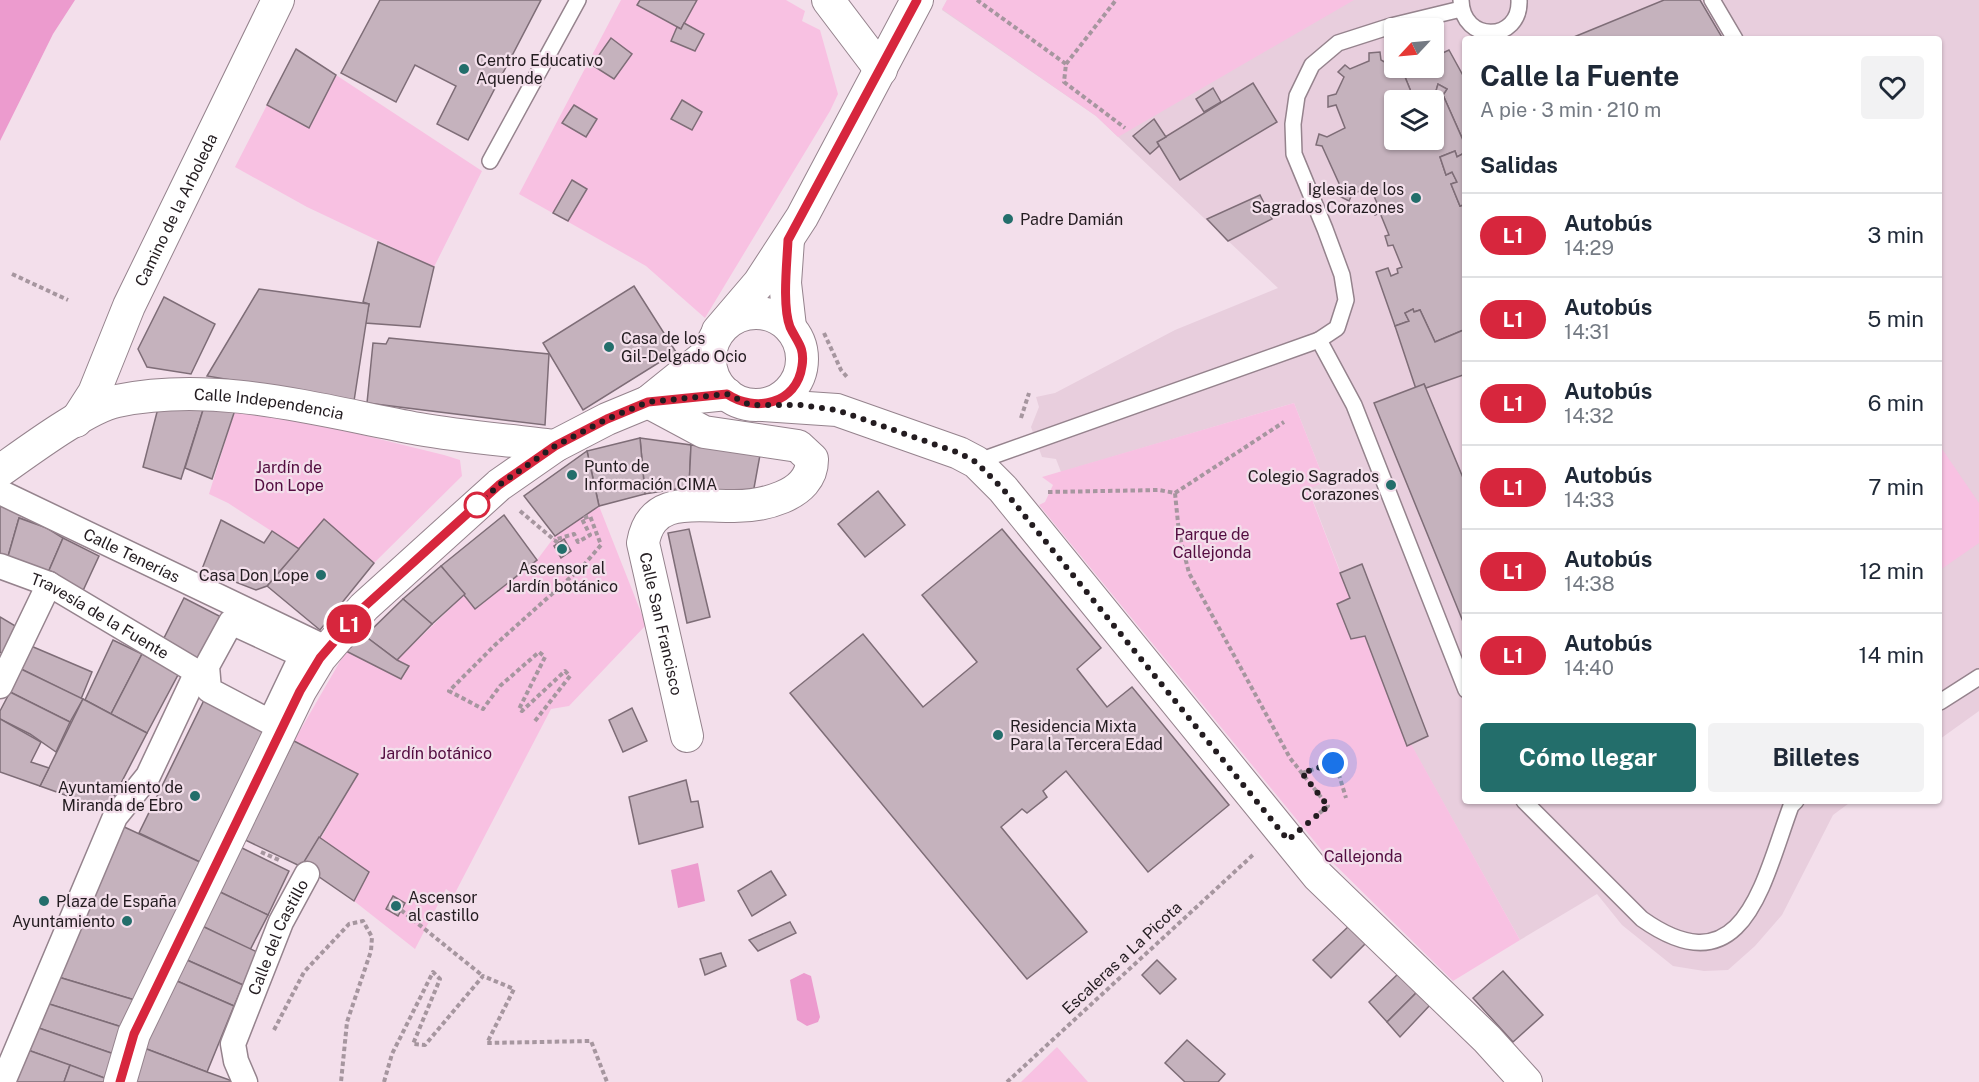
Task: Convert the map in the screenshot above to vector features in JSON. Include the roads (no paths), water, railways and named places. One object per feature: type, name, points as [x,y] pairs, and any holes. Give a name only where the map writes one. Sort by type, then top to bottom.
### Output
[{"type":"street","name":"Camino de la Arboleda","points":[[76,421],[94,393],[129,306],[278,0]]},
{"type":"street","points":[[828,0],[881,70]]},
{"type":"street","points":[[648,402],[714,342],[788,240],[917,0]]},
{"type":"street","points":[[763,405],[777,401],[798,381],[796,340],[785,283],[788,240]]},
{"type":"street","points":[[837,410],[796,340],[767,313],[753,312],[728,322],[714,342],[711,368],[717,383],[727,394],[738,401],[837,410],[959,453],[976,462],[1003,489],[1318,876],[1487,1039],[1527,1082]]},
{"type":"street","name":"Calle Independencia","points":[[0,471],[76,421],[115,401],[186,394],[210,394],[279,402],[422,429],[555,446]]},
{"type":"street","points":[[120,1082],[134,1034],[231,837],[315,658],[364,607],[499,485],[555,446],[607,419],[648,402],[727,394]]},
{"type":"street","name":"Calle San Francisco","points":[[648,402],[704,432],[798,446],[812,459],[809,477],[789,494],[754,504],[683,505],[655,516],[645,530],[644,543],[687,736]]},
{"type":"street","points":[[482,436],[502,450],[507,466],[499,485]]},
{"type":"street","name":"Calle Tenerías","points":[[0,492],[315,658]]},
{"type":"street","name":"Travesía de la Fuente","points":[[0,566],[49,584],[202,675],[209,690],[270,722],[315,658]]},
{"type":"street","points":[[0,686],[49,584]]},
{"type":"street","points":[[3,1082],[115,817],[148,776],[231,622],[302,655],[315,658]]},
{"type":"street","name":"Calle del Castillo","points":[[245,1082],[236,1061],[234,1044],[281,922],[307,874]]},
{"type":"lane","points":[[490,161],[578,0]]},
{"type":"lane","points":[[976,462],[1319,340],[1337,328],[1346,300],[1342,275],[1294,154],[1293,124],[1297,96],[1311,65],[1338,43],[1461,4],[1467,21],[1476,29],[1486,33],[1498,32],[1516,19],[1519,0]]},
{"type":"lane","points":[[1712,0],[1734,36]]},
{"type":"lane","points":[[1319,340],[1354,405],[1462,680]]},
{"type":"lane","points":[[1942,701],[1979,677]]},
{"type":"lane","points":[[1527,804],[1642,919],[1663,934],[1693,945],[1716,940],[1734,930],[1744,920],[1755,901],[1795,804]]},
{"type":"place","name":"Centro Educativo Aquende","points":[[464,69]]},
{"type":"place","name":"Iglesia de los Sagrados Corazones","points":[[1416,198]]},
{"type":"place","name":"Padre Damián","points":[[1008,219]]},
{"type":"place","name":"Casa de los Gil-Delgado Ocio","points":[[609,347]]},
{"type":"place","name":"Punto de Información CIMA","points":[[572,475]]},
{"type":"place","name":"Colegio Sagrados Corazones","points":[[1391,485]]},
{"type":"place","name":"Ascensor al Jardín botánico","points":[[562,549]]},
{"type":"place","name":"Casa Don Lope","points":[[321,575]]},
{"type":"place","name":"Residencia Mixta Para la Tercera Edad","points":[[998,735]]},
{"type":"place","name":"Ayuntamiento de Miranda de Ebro","points":[[195,796]]},
{"type":"place","name":"Plaza de España","points":[[44,901]]},
{"type":"place","name":"Ascensor al castillo","points":[[396,906]]},
{"type":"place","name":"Ayuntamiento","points":[[127,921]]},
{"type":"park label","name":"Jardín de Don Lope","points":[[289,476]]},
{"type":"park label","name":"Parque de Callejonda","points":[[1212,543]]},
{"type":"park label","name":"Jardín botánico","points":[[436,753]]},
{"type":"park label","name":"Callejonda","points":[[1363,856]]}]
